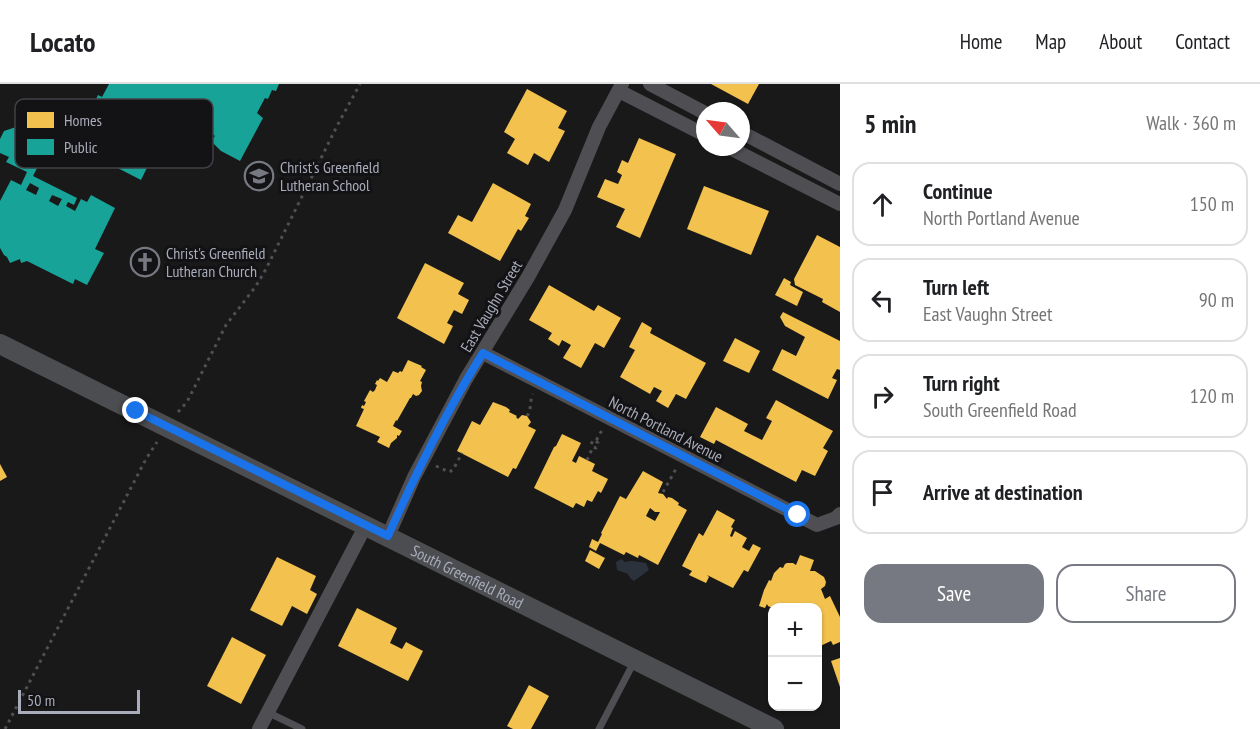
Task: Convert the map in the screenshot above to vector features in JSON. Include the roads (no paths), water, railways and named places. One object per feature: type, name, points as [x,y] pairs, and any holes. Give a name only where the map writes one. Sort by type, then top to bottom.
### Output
[{"type":"main road","name":"South Greenfield Road","points":[[0,344],[774,729]]},
{"type":"street","points":[[650,84],[696,108]]},
{"type":"street","points":[[620,87],[696,130]]},
{"type":"street","name":"East Vaughn Street","points":[[388,536],[414,477],[466,379],[528,277],[565,210],[599,127],[620,87]]},
{"type":"street","points":[[750,137],[840,184]]},
{"type":"street","points":[[749,158],[758,141]]},
{"type":"street","points":[[745,156],[840,204]]},
{"type":"street","name":"North Portland Avenue","points":[[483,353],[817,525],[838,516]]},
{"type":"street","points":[[259,729],[366,525]]},
{"type":"lane","points":[[599,729],[635,660]]},
{"type":"lane","points":[[267,712],[302,729]]},
{"type":"place","name":"Christ's Greenfield Lutheran School","points":[[259,176]]},
{"type":"place","name":"Christ's Greenfield Lutheran Church","points":[[145,262]]}]
